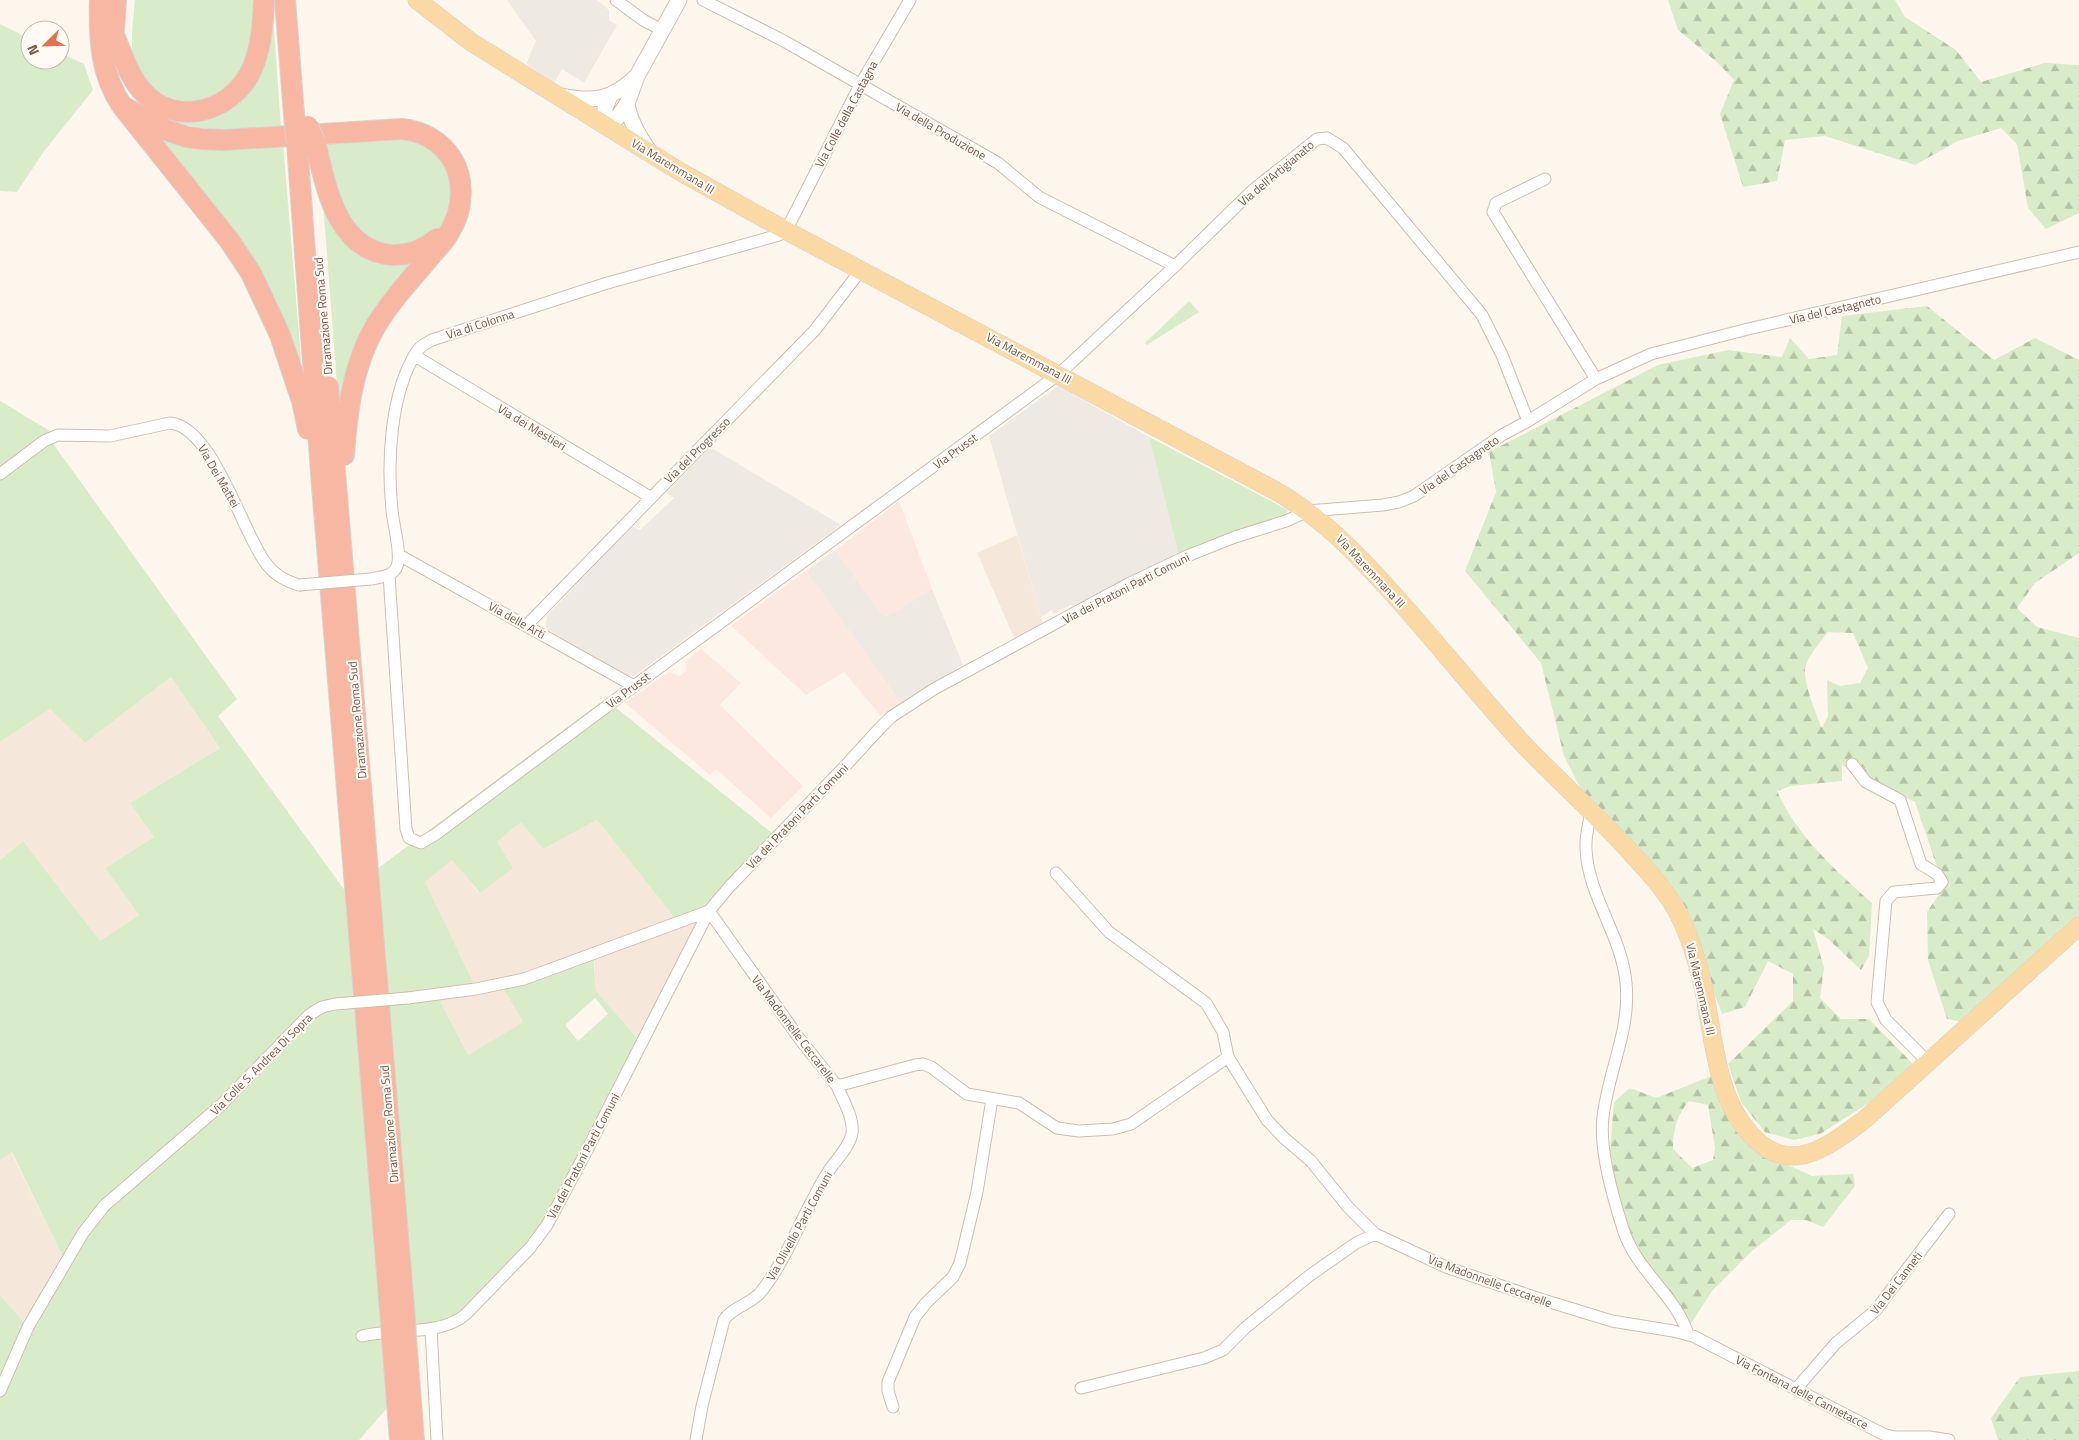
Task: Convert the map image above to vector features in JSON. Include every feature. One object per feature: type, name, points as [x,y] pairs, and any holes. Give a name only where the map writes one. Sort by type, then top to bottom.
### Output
[{"type":"highway","points":[[100,0],[99,26],[102,60],[111,86],[122,106],[229,240],[251,273],[280,335],[294,374],[306,418],[315,467],[330,490]]},
{"type":"highway","points":[[116,0],[113,33],[114,56],[126,89],[144,116]]},
{"type":"highway","points":[[113,33],[134,79],[145,94],[156,103],[172,110],[189,113],[200,112],[230,96],[249,74],[260,42],[264,0]]},
{"type":"highway","name":"Diramazione Roma Sud","points":[[285,0],[305,136]]},
{"type":"highway","name":"Diramazione Roma Sud","points":[[298,0],[305,136],[330,490],[398,1330],[400,1440]]},
{"type":"highway","points":[[122,106],[144,116],[166,130],[180,135],[214,140],[390,128],[418,132],[442,146],[456,167],[461,190],[459,208],[446,238],[390,305],[376,326],[365,348],[330,490]]},
{"type":"highway","points":[[305,136],[332,204],[346,229],[366,246],[386,254],[399,255],[415,252],[432,243],[454,222]]},
{"type":"highway","name":"Diramazione Roma Sud","points":[[398,1330],[414,1440]]},
{"type":"main road","name":"Via Maremmana III","points":[[417,0],[471,42],[688,176],[785,230],[1276,491],[1308,511],[1336,534],[1359,556],[1520,740],[1653,878],[1677,912],[1690,940],[1698,965],[1718,1068],[1725,1090],[1742,1123],[1762,1145],[1776,1152],[1797,1155],[1807,1154],[1823,1148],[1864,1120],[2079,926]]},
{"type":"street","points":[[616,0],[643,20],[662,30]]},
{"type":"street","points":[[610,96],[605,108],[605,124],[618,118],[627,104],[637,76],[679,0]]},
{"type":"street","name":"Via della Produzione","points":[[703,0],[784,41],[998,164],[1039,197],[1175,266]]},
{"type":"street","name":"Via Colle della Castagna","points":[[785,230],[860,85],[910,0]]},
{"type":"street","points":[[557,95],[584,100],[610,96],[623,89],[637,76]]},
{"type":"street","points":[[627,104],[634,128],[650,153]]},
{"type":"street","name":"Via dell'Artigianato","points":[[1059,374],[1253,190],[1317,139],[1327,138],[1343,148],[1482,315],[1502,355],[1528,421]]},
{"type":"street","points":[[1545,179],[1496,203],[1493,212],[1596,379]]},
{"type":"street","name":"Via di Colonna","points":[[399,555],[392,510],[390,468],[397,404],[405,376],[418,349],[432,340],[604,284],[774,238],[785,230]]},
{"type":"street","name":"Via del Castagneto","points":[[1308,511],[1383,505],[1414,496],[1502,434],[1528,421],[1596,379],[1651,354],[2079,252]]},
{"type":"street","name":"Via del Progresso","points":[[526,625],[815,330],[838,298],[862,270]]},
{"type":"street","name":"Via dei Mestieri","points":[[415,356],[650,497]]},
{"type":"street","name":"Via Prusst","points":[[389,575],[406,829],[408,835],[415,841],[425,842],[1059,374]]},
{"type":"street","name":"Via Dei Mattei","points":[[0,474],[44,441],[58,435],[110,436],[176,423],[192,434],[210,456],[264,561],[280,577],[299,585],[371,579],[389,575]]},
{"type":"street","name":"Via dei Pratoni Parti Comuni","points":[[362,1336],[385,1332],[431,1329],[450,1325],[466,1314],[526,1252],[544,1230],[709,911],[730,886],[880,728],[915,701],[972,668],[1138,579],[1235,536],[1286,521],[1308,511]]},
{"type":"street","points":[[389,575],[397,568],[399,555]]},
{"type":"street","name":"Via delle Arti","points":[[399,555],[634,686]]},
{"type":"street","points":[[1852,764],[1866,782],[1900,800],[1921,864],[1937,874],[1942,882],[1937,888],[1894,892],[1886,901],[1877,1002],[1886,1020],[1928,1062]]},
{"type":"street","points":[[1591,812],[1586,842],[1588,863],[1596,894],[1620,954],[1627,992],[1620,1044],[1603,1117],[1603,1136],[1607,1163],[1621,1222],[1630,1246],[1640,1264],[1680,1315],[1688,1335]]},
{"type":"street","name":"Via Madonnelle Ceccarelle","points":[[1056,873],[1109,932],[1206,1003],[1223,1032],[1228,1057],[1271,1125],[1311,1161],[1348,1207],[1374,1234],[1446,1267],[1540,1299],[1618,1322],[1688,1335]]},
{"type":"street","name":"Via Colle S. Andrea Di Sopra","points":[[0,1391],[28,1327],[84,1232],[104,1206],[221,1105],[309,1015],[322,1007],[335,1004],[408,998],[476,989],[524,979],[709,911]]},
{"type":"street","name":"Via Madonnelle Ceccarelle","points":[[709,911],[799,1038],[837,1086],[923,1064],[936,1070],[967,1094],[1018,1103],[1050,1124],[1065,1131],[1118,1129],[1139,1120],[1228,1057]]},
{"type":"street","name":"Via Olivello Parti Comuni","points":[[696,1440],[702,1406],[724,1320],[732,1312],[752,1301],[768,1281],[784,1254],[816,1190],[851,1138],[852,1124],[837,1086]]},
{"type":"street","points":[[893,1407],[888,1391],[888,1382],[911,1325],[923,1307],[953,1277],[961,1259],[977,1192],[992,1099]]},
{"type":"street","name":"Via Dei Canneti","points":[[1796,1389],[1836,1343],[1875,1311],[1948,1214]]},
{"type":"street","points":[[1080,1388],[1195,1360],[1220,1351],[1245,1328],[1314,1273],[1356,1242],[1374,1234]]},
{"type":"street","points":[[431,1329],[437,1440]]},
{"type":"street","name":"Via Fontana delle Cannetacce","points":[[1688,1335],[1887,1436],[1929,1436],[1949,1440]]},
{"type":"shaded area","points":[[507,0],[597,0],[609,10],[609,20],[617,25],[584,83],[562,69],[554,83],[526,64],[536,41]]},
{"type":"shaded area","points":[[1058,386],[1149,437],[1179,555],[1076,607],[1070,605],[1054,614],[1052,610],[1041,617],[989,436]]},
{"type":"shaded area","points":[[710,447],[841,525],[634,676],[627,675],[550,631],[546,627],[547,616],[631,526],[640,530],[674,498],[666,493]]},
{"type":"shaded area","points":[[899,501],[932,589],[887,616],[881,614],[836,550]]},
{"type":"shaded area","points":[[1017,535],[1043,624],[1015,640],[977,553]]},
{"type":"shaded area","points":[[836,550],[881,614],[887,616],[932,589],[963,665],[901,703],[806,571]]},
{"type":"shaded area","points":[[806,571],[901,703],[881,716],[844,672],[806,695],[731,626]]},
{"type":"shaded area","points":[[701,649],[741,683],[720,705],[803,786],[771,818],[716,769],[710,775],[625,703],[669,672],[680,676],[686,671],[685,662]]},
{"type":"shaded area","points":[[171,677],[220,748],[130,803],[154,837],[105,868],[139,915],[100,941],[23,841],[0,860],[0,742],[50,709],[85,743]]},
{"type":"shaded area","points":[[597,820],[678,922],[709,911],[641,1042],[596,991],[594,954],[501,985],[523,1022],[468,1055],[437,995],[425,882],[452,859],[479,893],[497,842],[521,822],[543,849]]},
{"type":"shaded area","points":[[11,1152],[66,1264],[28,1327],[0,1295],[0,1160]]},
{"type":"green space","points":[[135,0],[258,0],[253,40],[241,72],[224,92],[194,105],[168,99],[147,84],[134,63],[132,32]]},
{"type":"green space","points":[[272,0],[281,129],[211,129],[184,125],[171,120],[188,121],[201,119],[229,108]]},
{"type":"green space","points":[[1668,0],[1895,0],[1905,17],[1956,50],[1981,82],[2045,63],[2079,65],[2079,213],[2046,229],[2028,208],[2017,144],[2001,128],[1958,141],[1915,165],[1825,136],[1785,140],[1777,181],[1743,187],[1720,114],[1734,80],[1718,63],[1678,30]]},
{"type":"green space","points":[[0,24],[20,34],[20,70],[70,70],[70,58],[84,64],[93,90],[45,150],[17,192],[0,191]]},
{"type":"green space","points":[[147,129],[283,144],[303,383],[283,333]]},
{"type":"green space","points":[[393,135],[426,144],[442,160],[452,183],[451,206],[441,227],[433,236],[388,249],[349,228],[321,140]]},
{"type":"green space","points":[[323,202],[333,221],[415,262],[340,400],[338,398]]},
{"type":"green space","points":[[1189,301],[1199,312],[1147,345],[1145,343]]},
{"type":"green space","points":[[1927,306],[1994,360],[2035,338],[2079,360],[2079,553],[2035,583],[2017,608],[2037,627],[2079,638],[2079,916],[1963,1022],[1947,1019],[1928,960],[1927,912],[1944,887],[1915,802],[1861,777],[1842,765],[1842,781],[1791,786],[1777,791],[1795,822],[1818,852],[1872,903],[1869,956],[1861,970],[1828,939],[1813,929],[1824,968],[1820,998],[1841,1019],[1869,1019],[1912,1063],[1892,1088],[1820,1134],[1794,1140],[1765,1132],[1741,1102],[1728,1064],[1793,1001],[1793,974],[1768,961],[1745,1007],[1722,1014],[1675,890],[1581,789],[1564,756],[1541,663],[1465,571],[1496,492],[1489,452],[1658,365],[1728,350],[1782,357],[1790,338],[1809,359],[1837,355],[1842,316]],"holes":[[[1828,632],[1853,633],[1868,668],[1860,683],[1840,686],[1827,680],[1828,716],[1822,728],[1805,678],[1805,667]]]},
{"type":"green space","points":[[0,401],[50,431],[49,438],[237,699],[218,716],[346,892],[605,699],[777,837],[709,911],[678,922],[597,820],[543,849],[521,822],[497,842],[513,868],[480,893],[452,860],[425,882],[476,989],[437,995],[468,1055],[523,1022],[501,985],[593,954],[596,991],[641,1042],[547,1225],[466,1314],[406,1338],[410,1382],[359,1440],[0,1440],[0,1295],[28,1327],[66,1264],[12,1152],[0,1160],[0,860],[23,841],[100,941],[139,915],[105,868],[154,837],[130,803],[220,748],[171,677],[85,743],[50,709],[0,742]],"holes":[[[595,998],[608,1014],[578,1041],[565,1025]]]},
{"type":"green space","points":[[1149,437],[1288,510],[1285,517],[1224,535],[1179,555]]},
{"type":"green space","points":[[1714,1075],[1770,1157],[1812,1176],[1853,1174],[1855,1186],[1823,1227],[1806,1220],[1791,1220],[1751,1252],[1712,1291],[1690,1325],[1667,1298],[1634,1250],[1619,1207],[1610,1151],[1614,1102],[1630,1088],[1656,1098]],"holes":[[[1689,1101],[1708,1105],[1715,1148],[1713,1160],[1692,1168],[1673,1149],[1675,1129],[1681,1112]]]},
{"type":"green space","points":[[2079,1371],[2079,1440],[1998,1440],[1991,1418],[2020,1377]]}]
